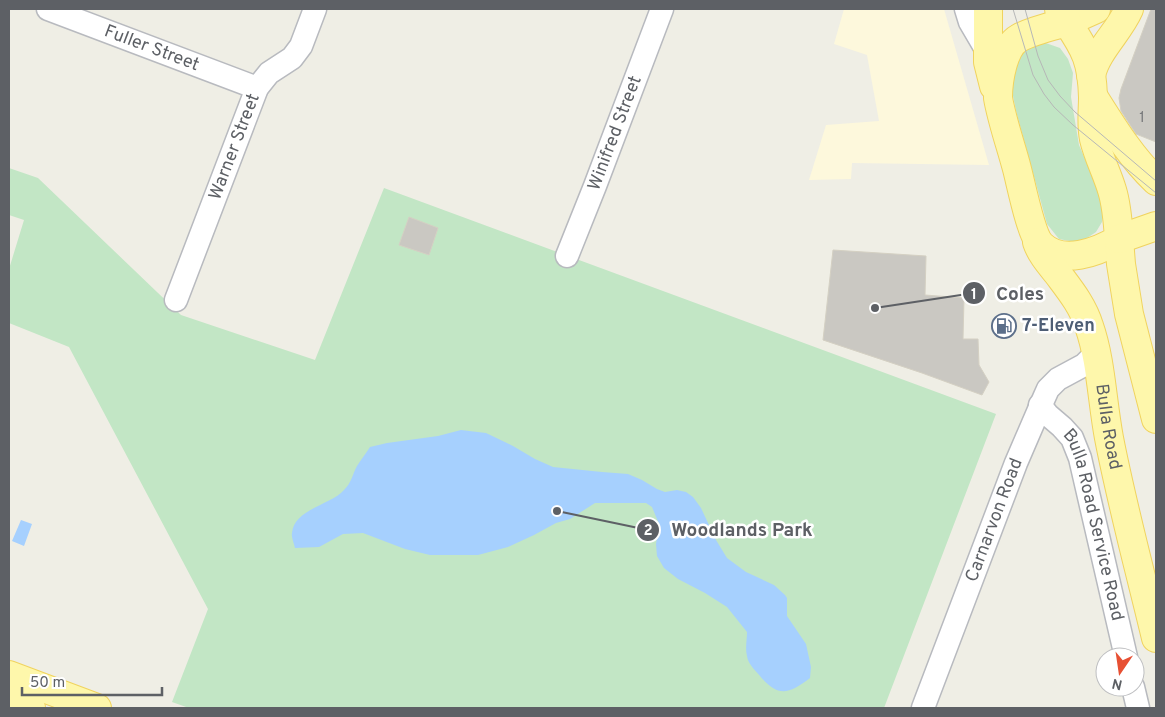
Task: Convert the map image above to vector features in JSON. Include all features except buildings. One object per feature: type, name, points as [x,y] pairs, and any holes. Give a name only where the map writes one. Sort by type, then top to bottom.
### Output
[{"type":"main road","name":"Bulla Road","points":[[988,9],[987,51],[990,72],[1038,244],[1041,252],[1073,294],[1083,310],[1089,325],[1096,353],[1105,420],[1156,638]]},
{"type":"main road","points":[[999,102],[998,87],[1004,61],[1014,42],[1063,15],[1096,9]]},
{"type":"main road","points":[[1129,9],[1098,57],[1092,86],[1121,139],[1144,170],[1156,180]]},
{"type":"main road","points":[[1063,15],[1084,48],[1089,61],[1092,86],[1093,135],[1115,199],[1123,280],[1132,328],[1156,419]]},
{"type":"main road","points":[[1034,230],[1041,245],[1053,252],[1075,256],[1108,246],[1119,239],[1156,226]]},
{"type":"main road","points":[[9,675],[97,708]]},
{"type":"main road","points":[[9,700],[31,708]]},
{"type":"street","name":"Fuller Street","points":[[48,9],[257,88]]},
{"type":"street","name":"Warner Street","points":[[176,300],[257,88],[269,73],[292,58],[301,46],[315,9]]},
{"type":"street","name":"Winifred Street","points":[[567,256],[662,9]]},
{"type":"street","points":[[966,9],[970,22],[987,51]]},
{"type":"street","points":[[1132,328],[1156,368]]},
{"type":"street","name":"Carnarvon Road","points":[[923,708],[1040,405],[1048,389],[1058,379],[1084,365],[1096,353]]},
{"type":"street","name":"Bulla Road Service Road","points":[[1040,405],[1067,432],[1077,447],[1124,647]]},
{"type":"shaded area","points":[[844,9],[944,9],[989,165],[852,163],[851,179],[809,180],[826,125],[879,121],[867,55],[834,44]]},
{"type":"green space","points":[[1040,41],[1060,48],[1068,59],[1073,73],[1071,97],[1079,145],[1101,196],[1104,210],[1102,222],[1096,232],[1087,238],[1075,242],[1059,239],[1047,224],[1016,111],[1010,81],[1013,56]]},
{"type":"green space","points":[[9,168],[38,178],[181,315],[315,360],[384,188],[996,414],[884,708],[189,708],[172,702],[208,609],[69,347],[9,323],[9,269],[24,220],[9,215]]},
{"type":"water","points":[[461,430],[486,433],[553,467],[628,474],[665,492],[677,490],[686,492],[693,497],[701,508],[727,558],[746,572],[774,585],[787,598],[787,616],[806,644],[811,667],[810,678],[796,688],[784,691],[778,691],[766,683],[752,667],[748,659],[746,650],[747,632],[727,607],[678,579],[664,568],[657,556],[656,544],[659,524],[652,507],[646,503],[595,503],[570,519],[556,523],[508,547],[478,555],[430,555],[405,549],[363,533],[343,534],[319,547],[295,548],[292,533],[294,525],[299,518],[338,495],[347,487],[357,466],[370,447],[438,436]]},
{"type":"water","points":[[21,520],[32,524],[24,546],[12,541]]},
{"type":"tram line","points":[[1013,9],[1033,75],[1054,107],[1073,125],[1156,193]]},
{"type":"tram line","points":[[1025,9],[1038,56],[1048,80],[1060,96],[1075,112],[1156,181]]},
{"type":"place","name":"Coles","points":[[875,308]]},
{"type":"place","name":"7-Eleven","points":[[1004,326]]},
{"type":"place","name":"Woodlands Park","points":[[557,511]]}]
